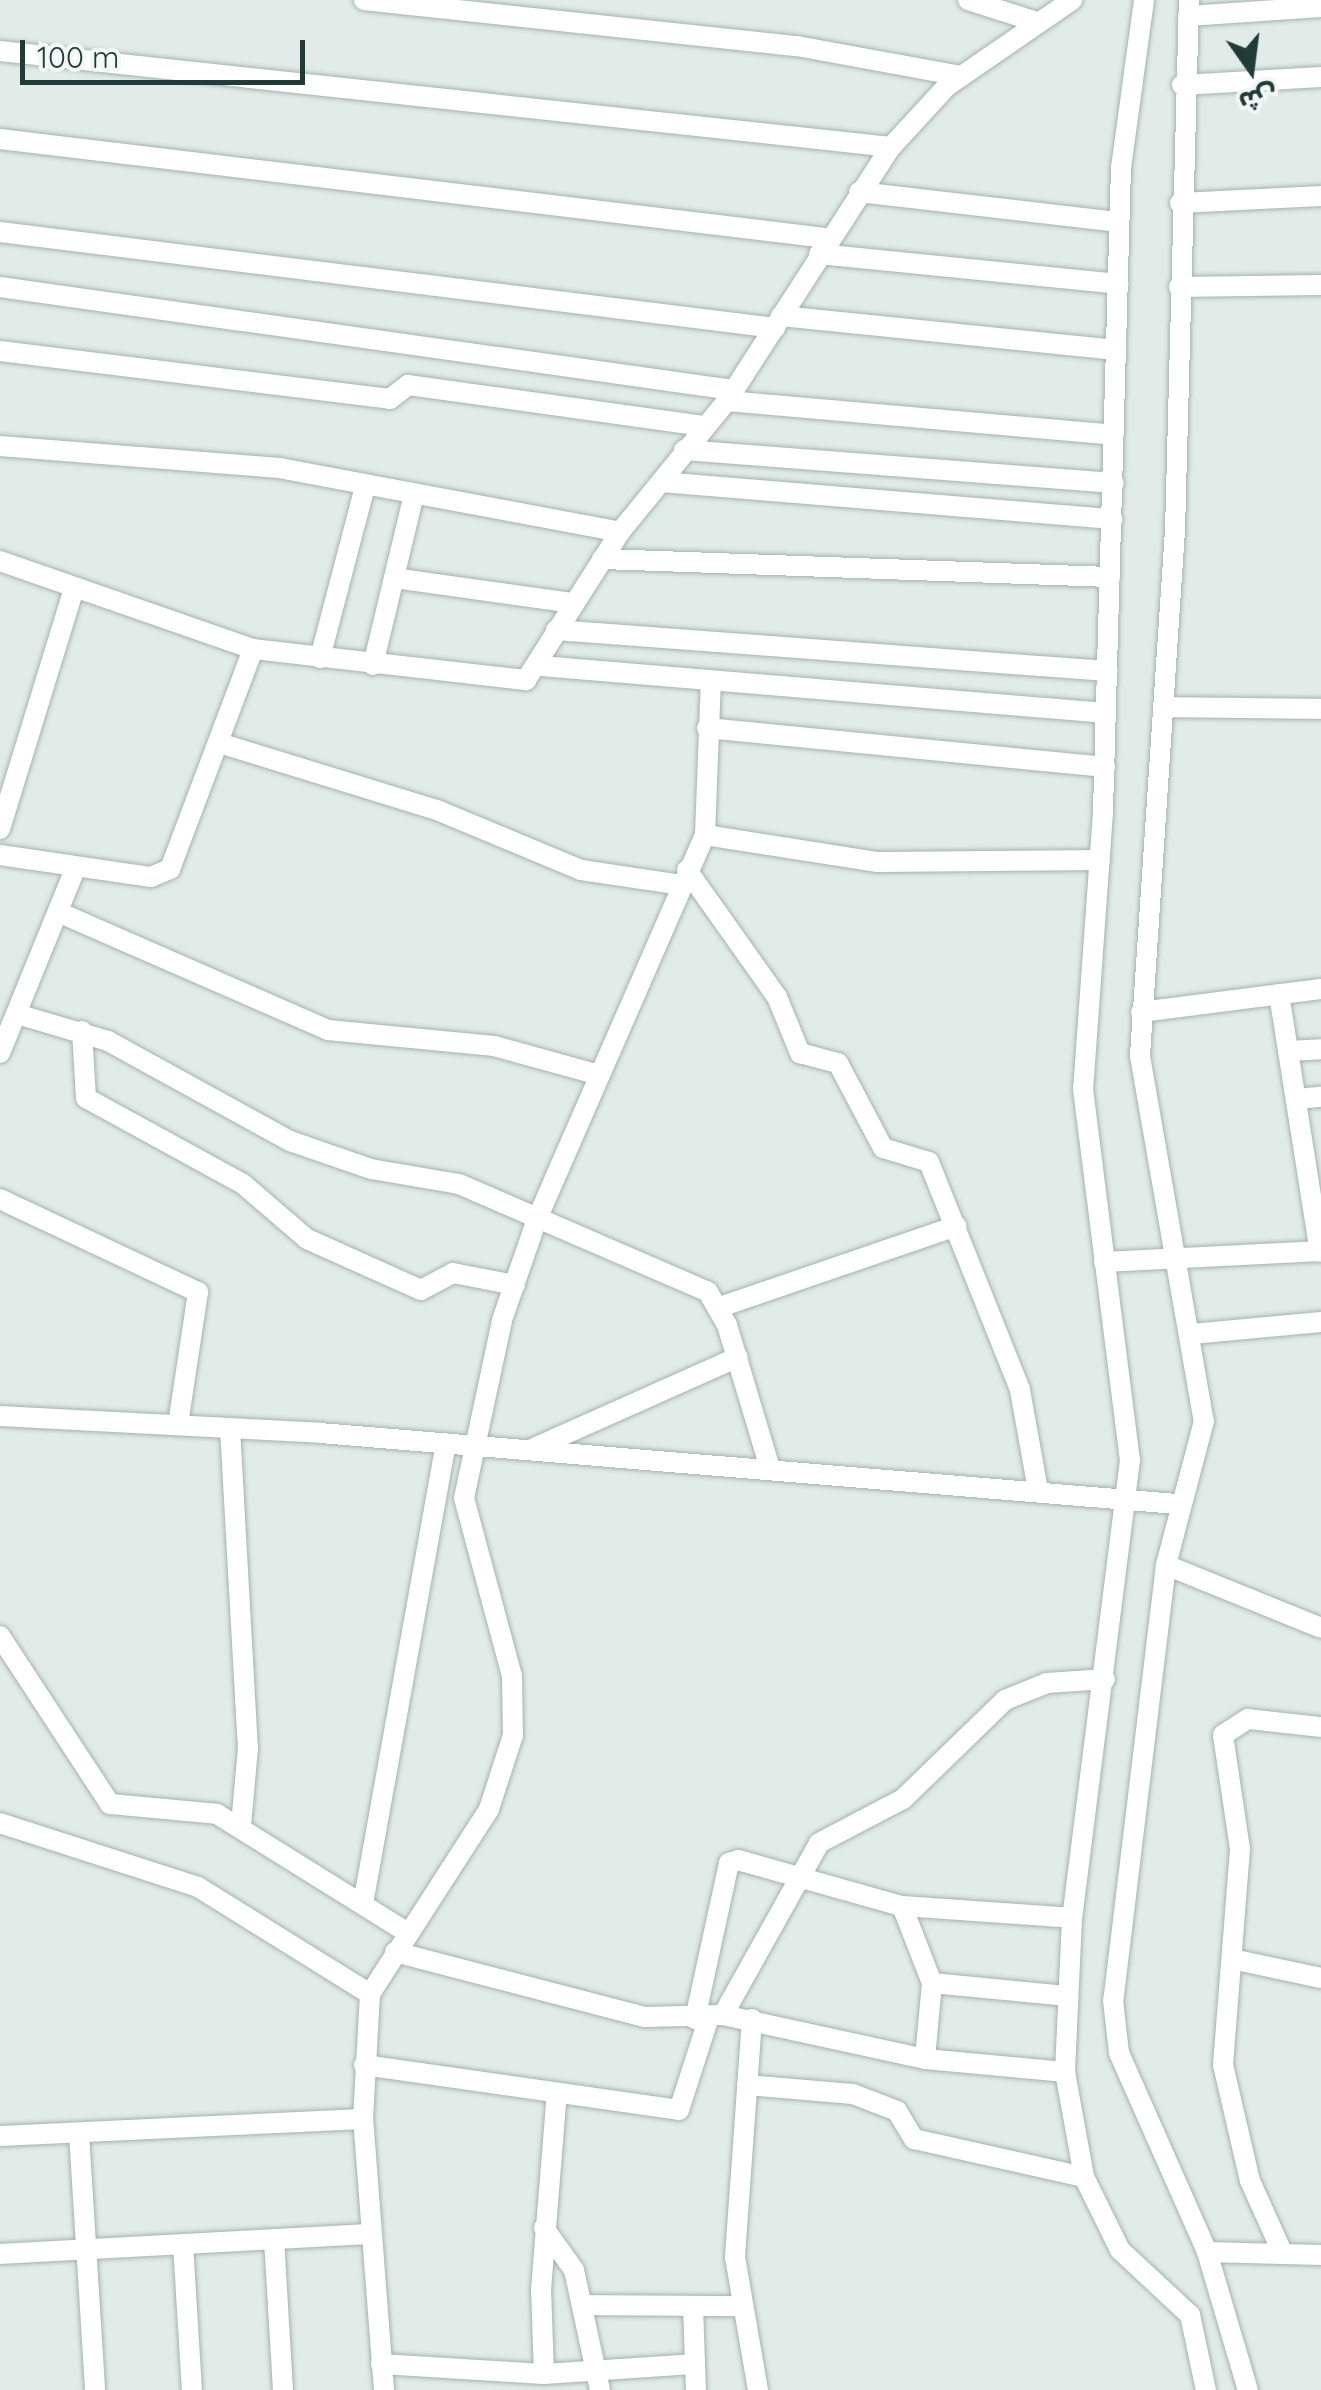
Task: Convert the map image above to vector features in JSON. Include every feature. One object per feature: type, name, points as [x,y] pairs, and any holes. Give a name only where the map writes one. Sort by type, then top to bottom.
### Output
[{"type":"street","points":[[364,0],[797,46],[961,76]]},
{"type":"street","points":[[968,0],[1034,21]]},
{"type":"street","points":[[0,560],[253,649],[517,684],[541,666],[556,630],[620,532],[730,396],[823,246],[891,147],[961,76],[1034,21],[1072,0]]},
{"type":"street","points":[[1144,0],[1120,222],[1104,767],[1084,1089],[1130,1460],[1072,1918],[1065,2072],[1084,2177],[1120,2250],[1190,2315],[1206,2390]]},
{"type":"street","points":[[1248,2390],[1207,2252],[1119,2053],[1113,2000],[1166,1566],[1176,1504],[1202,1438],[1178,1254],[1154,1157],[1141,1012],[1164,708],[1182,85],[1188,8],[1321,7]]},
{"type":"street","points":[[0,52],[891,147]]},
{"type":"street","points":[[1182,85],[1321,77]]},
{"type":"street","points":[[0,139],[1118,284]]},
{"type":"street","points":[[858,192],[1120,222]]},
{"type":"street","points":[[1180,202],[1321,196]]},
{"type":"street","points":[[0,232],[778,322],[1116,350]]},
{"type":"street","points":[[1179,287],[1321,285]]},
{"type":"street","points":[[0,287],[730,396],[1114,435]]},
{"type":"street","points":[[0,352],[390,400],[408,385],[704,426]]},
{"type":"street","points":[[0,446],[279,468],[620,532]]},
{"type":"street","points":[[684,450],[1114,483]]},
{"type":"street","points":[[660,482],[1112,519]]},
{"type":"street","points":[[320,658],[365,486]]},
{"type":"street","points":[[373,664],[414,494]]},
{"type":"street","points":[[602,559],[1110,578]]},
{"type":"street","points":[[394,578],[572,603]]},
{"type":"street","points":[[0,829],[74,589]]},
{"type":"street","points":[[556,630],[1107,670]]},
{"type":"street","points":[[0,856],[151,877],[170,869],[253,649]]},
{"type":"street","points":[[541,666],[1106,713]]},
{"type":"street","points":[[384,2390],[368,2234],[363,2119],[370,1994],[489,1809],[512,1735],[512,1676],[464,1520],[478,1445],[514,1285],[537,1219],[682,877],[705,835],[711,681]]},
{"type":"street","points":[[1164,708],[1321,709]]},
{"type":"street","points":[[708,728],[1104,767]]},
{"type":"street","points":[[219,743],[438,810],[581,870],[682,877],[777,997],[800,1053],[838,1063],[883,1148],[929,1162],[1020,1390],[1038,1490]]},
{"type":"street","points":[[705,835],[878,862],[1100,860]]},
{"type":"street","points":[[0,1053],[76,867]]},
{"type":"street","points":[[58,912],[328,1030],[494,1046],[596,1074]]},
{"type":"street","points":[[1141,1012],[1321,988]]},
{"type":"street","points":[[1104,1262],[1178,1254],[1320,1252],[1313,1160],[1296,1098],[1280,994]]},
{"type":"street","points":[[16,1014],[82,1030],[290,1141],[371,1169],[459,1184],[698,1287],[720,1307],[770,1468]]},
{"type":"street","points":[[82,1030],[86,1098],[243,1184],[307,1238],[422,1290],[452,1272],[514,1285]]},
{"type":"street","points":[[1288,1051],[1321,1048]]},
{"type":"street","points":[[1296,1098],[1321,1098]]},
{"type":"street","points":[[0,1199],[198,1292],[178,1425]]},
{"type":"street","points":[[720,1307],[957,1226]]},
{"type":"street","points":[[1191,1334],[1321,1322]]},
{"type":"street","points":[[533,1449],[738,1358]]},
{"type":"street","points":[[0,1416],[533,1449],[1176,1504]]},
{"type":"street","points":[[230,1428],[248,1748],[241,1825]]},
{"type":"street","points":[[363,1904],[446,1443]]},
{"type":"street","points":[[1166,1566],[1321,1628]]},
{"type":"street","points":[[0,1636],[110,1804],[180,1806],[241,1825],[408,1933]]},
{"type":"street","points":[[709,2017],[819,1843],[904,1799],[1004,1700],[1047,1683],[1105,1679]]},
{"type":"street","points":[[1283,2254],[1250,2181],[1223,2065],[1237,1960],[1238,1796],[1224,1729],[1248,1719],[1321,1727]]},
{"type":"street","points":[[0,1823],[198,1887],[370,1994]]},
{"type":"street","points":[[364,2065],[680,2110],[709,2017],[729,1863],[902,1906],[1072,1918]]},
{"type":"street","points":[[902,1906],[932,1983],[925,2059]]},
{"type":"street","points":[[395,1952],[596,2007],[752,2019],[925,2059],[1065,2072]]},
{"type":"street","points":[[1237,1960],[1321,1978]]},
{"type":"street","points":[[932,1983],[1068,1996]]},
{"type":"street","points":[[752,2019],[735,2257],[758,2390]]},
{"type":"street","points":[[747,2086],[852,2094],[897,2110],[914,2139],[1084,2177]]},
{"type":"street","points":[[544,2374],[544,2228],[557,2093]]},
{"type":"street","points":[[0,2136],[363,2119]]},
{"type":"street","points":[[80,2134],[94,2390]]},
{"type":"street","points":[[544,2228],[569,2260],[584,2305],[598,2380]]},
{"type":"street","points":[[0,2254],[368,2234]]},
{"type":"street","points":[[274,2239],[284,2390]]},
{"type":"street","points":[[184,2244],[192,2390]]},
{"type":"street","points":[[1207,2252],[1321,2255]]},
{"type":"street","points":[[584,2305],[741,2306]]},
{"type":"street","points":[[693,2306],[696,2390]]},
{"type":"street","points":[[381,2364],[598,2380],[693,2364]]}]
